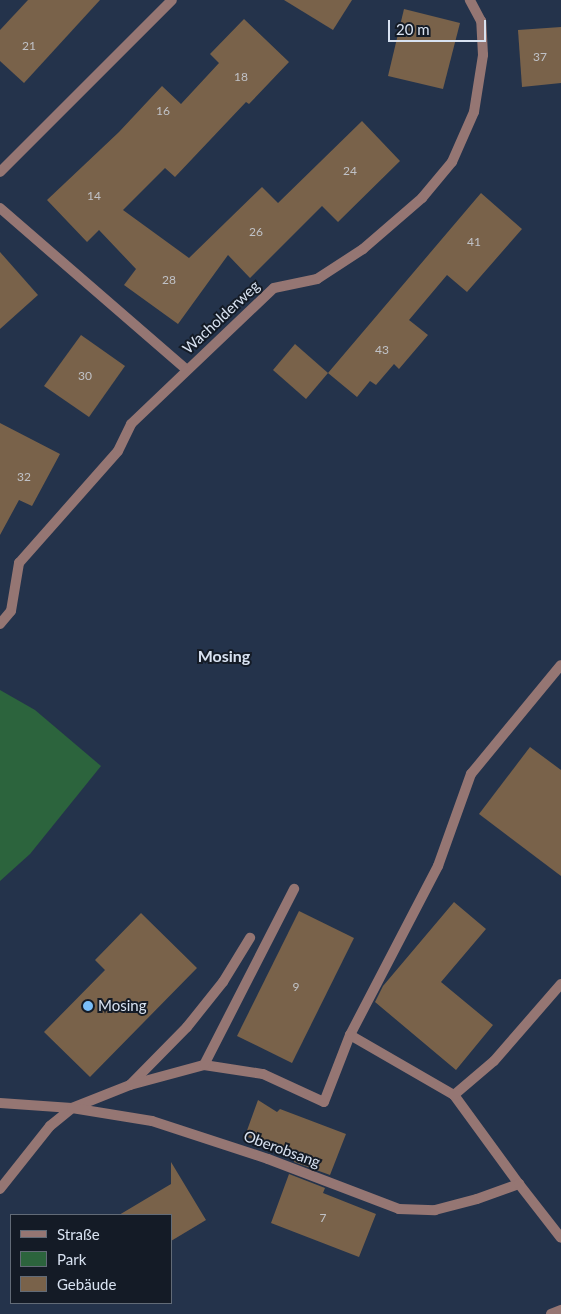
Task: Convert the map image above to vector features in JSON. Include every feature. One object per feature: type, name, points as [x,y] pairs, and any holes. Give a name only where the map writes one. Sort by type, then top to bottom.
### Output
[{"type":"street","points":[[0,172],[172,0]]},
{"type":"street","name":"Wacholderweg","points":[[0,624],[11,611],[19,563],[118,451],[131,424],[274,288],[317,279],[363,249],[422,198],[452,162],[474,112],[483,56],[480,21],[470,0]]},
{"type":"street","name":"Wacholderweg","points":[[0,208],[187,370]]},
{"type":"street","points":[[0,1189],[50,1126],[72,1108],[130,1085],[204,1065],[263,1074],[324,1102],[350,1035],[438,866],[471,774],[561,665]]},
{"type":"street","points":[[204,1065],[294,889]]},
{"type":"street","points":[[130,1085],[186,1027],[217,990],[250,938]]},
{"type":"street","points":[[454,1095],[494,1061],[561,984]]},
{"type":"street","points":[[350,1035],[454,1095],[561,1238]]},
{"type":"street","name":"Oberobsang","points":[[0,1103],[72,1108],[152,1121],[268,1159],[399,1208],[435,1210],[477,1200],[519,1184]]},
{"type":"street","points":[[551,1314],[561,1310]]},
{"type":"green space","points":[[0,690],[35,710],[101,766],[30,854],[0,881]]},
{"type":"building","points":[[28,0],[100,0],[24,83],[0,61],[0,30]]},
{"type":"building","points":[[284,0],[352,0],[333,30]]},
{"type":"building","points":[[404,9],[460,23],[443,89],[388,76]]},
{"type":"building","points":[[244,19],[289,62],[249,104],[246,102],[175,177],[165,168],[123,210],[189,258],[262,187],[278,203],[362,121],[400,161],[338,222],[322,206],[250,278],[228,255],[178,324],[124,285],[136,269],[99,230],[87,242],[47,200],[119,132],[162,86],[181,104],[219,63],[210,54]]},
{"type":"building","points":[[561,27],[561,83],[522,87],[518,30]]},
{"type":"building","points":[[481,193],[522,229],[467,292],[447,275],[409,320],[428,335],[399,369],[394,364],[376,385],[370,381],[357,397],[328,373]]},
{"type":"building","points":[[0,252],[38,295],[0,329]]},
{"type":"building","points":[[81,335],[125,366],[89,417],[44,386]]},
{"type":"building","points":[[295,344],[328,373],[306,399],[273,370]]},
{"type":"building","points":[[0,423],[60,454],[32,506],[19,500],[0,535]]},
{"type":"building","points":[[530,747],[561,770],[561,876],[479,814]]},
{"type":"building","points":[[454,902],[486,929],[441,982],[493,1025],[456,1070],[375,1002],[383,986]]},
{"type":"building","points":[[299,911],[354,938],[292,1063],[237,1036]]},
{"type":"building","points":[[141,913],[197,968],[90,1077],[44,1032],[105,970],[95,960]]},
{"type":"building","points":[[258,1100],[277,1112],[280,1109],[346,1134],[330,1175],[294,1162],[296,1156],[245,1136]]},
{"type":"building","points":[[171,1162],[206,1220],[172,1240],[172,1214],[121,1214],[171,1184]]},
{"type":"building","points":[[289,1174],[325,1188],[323,1193],[376,1214],[359,1257],[271,1223]]},
{"type":"place","name":"Mosing","points":[[88,1006]]},
{"type":"district","name":"Mosing","points":[[224,656]]}]
